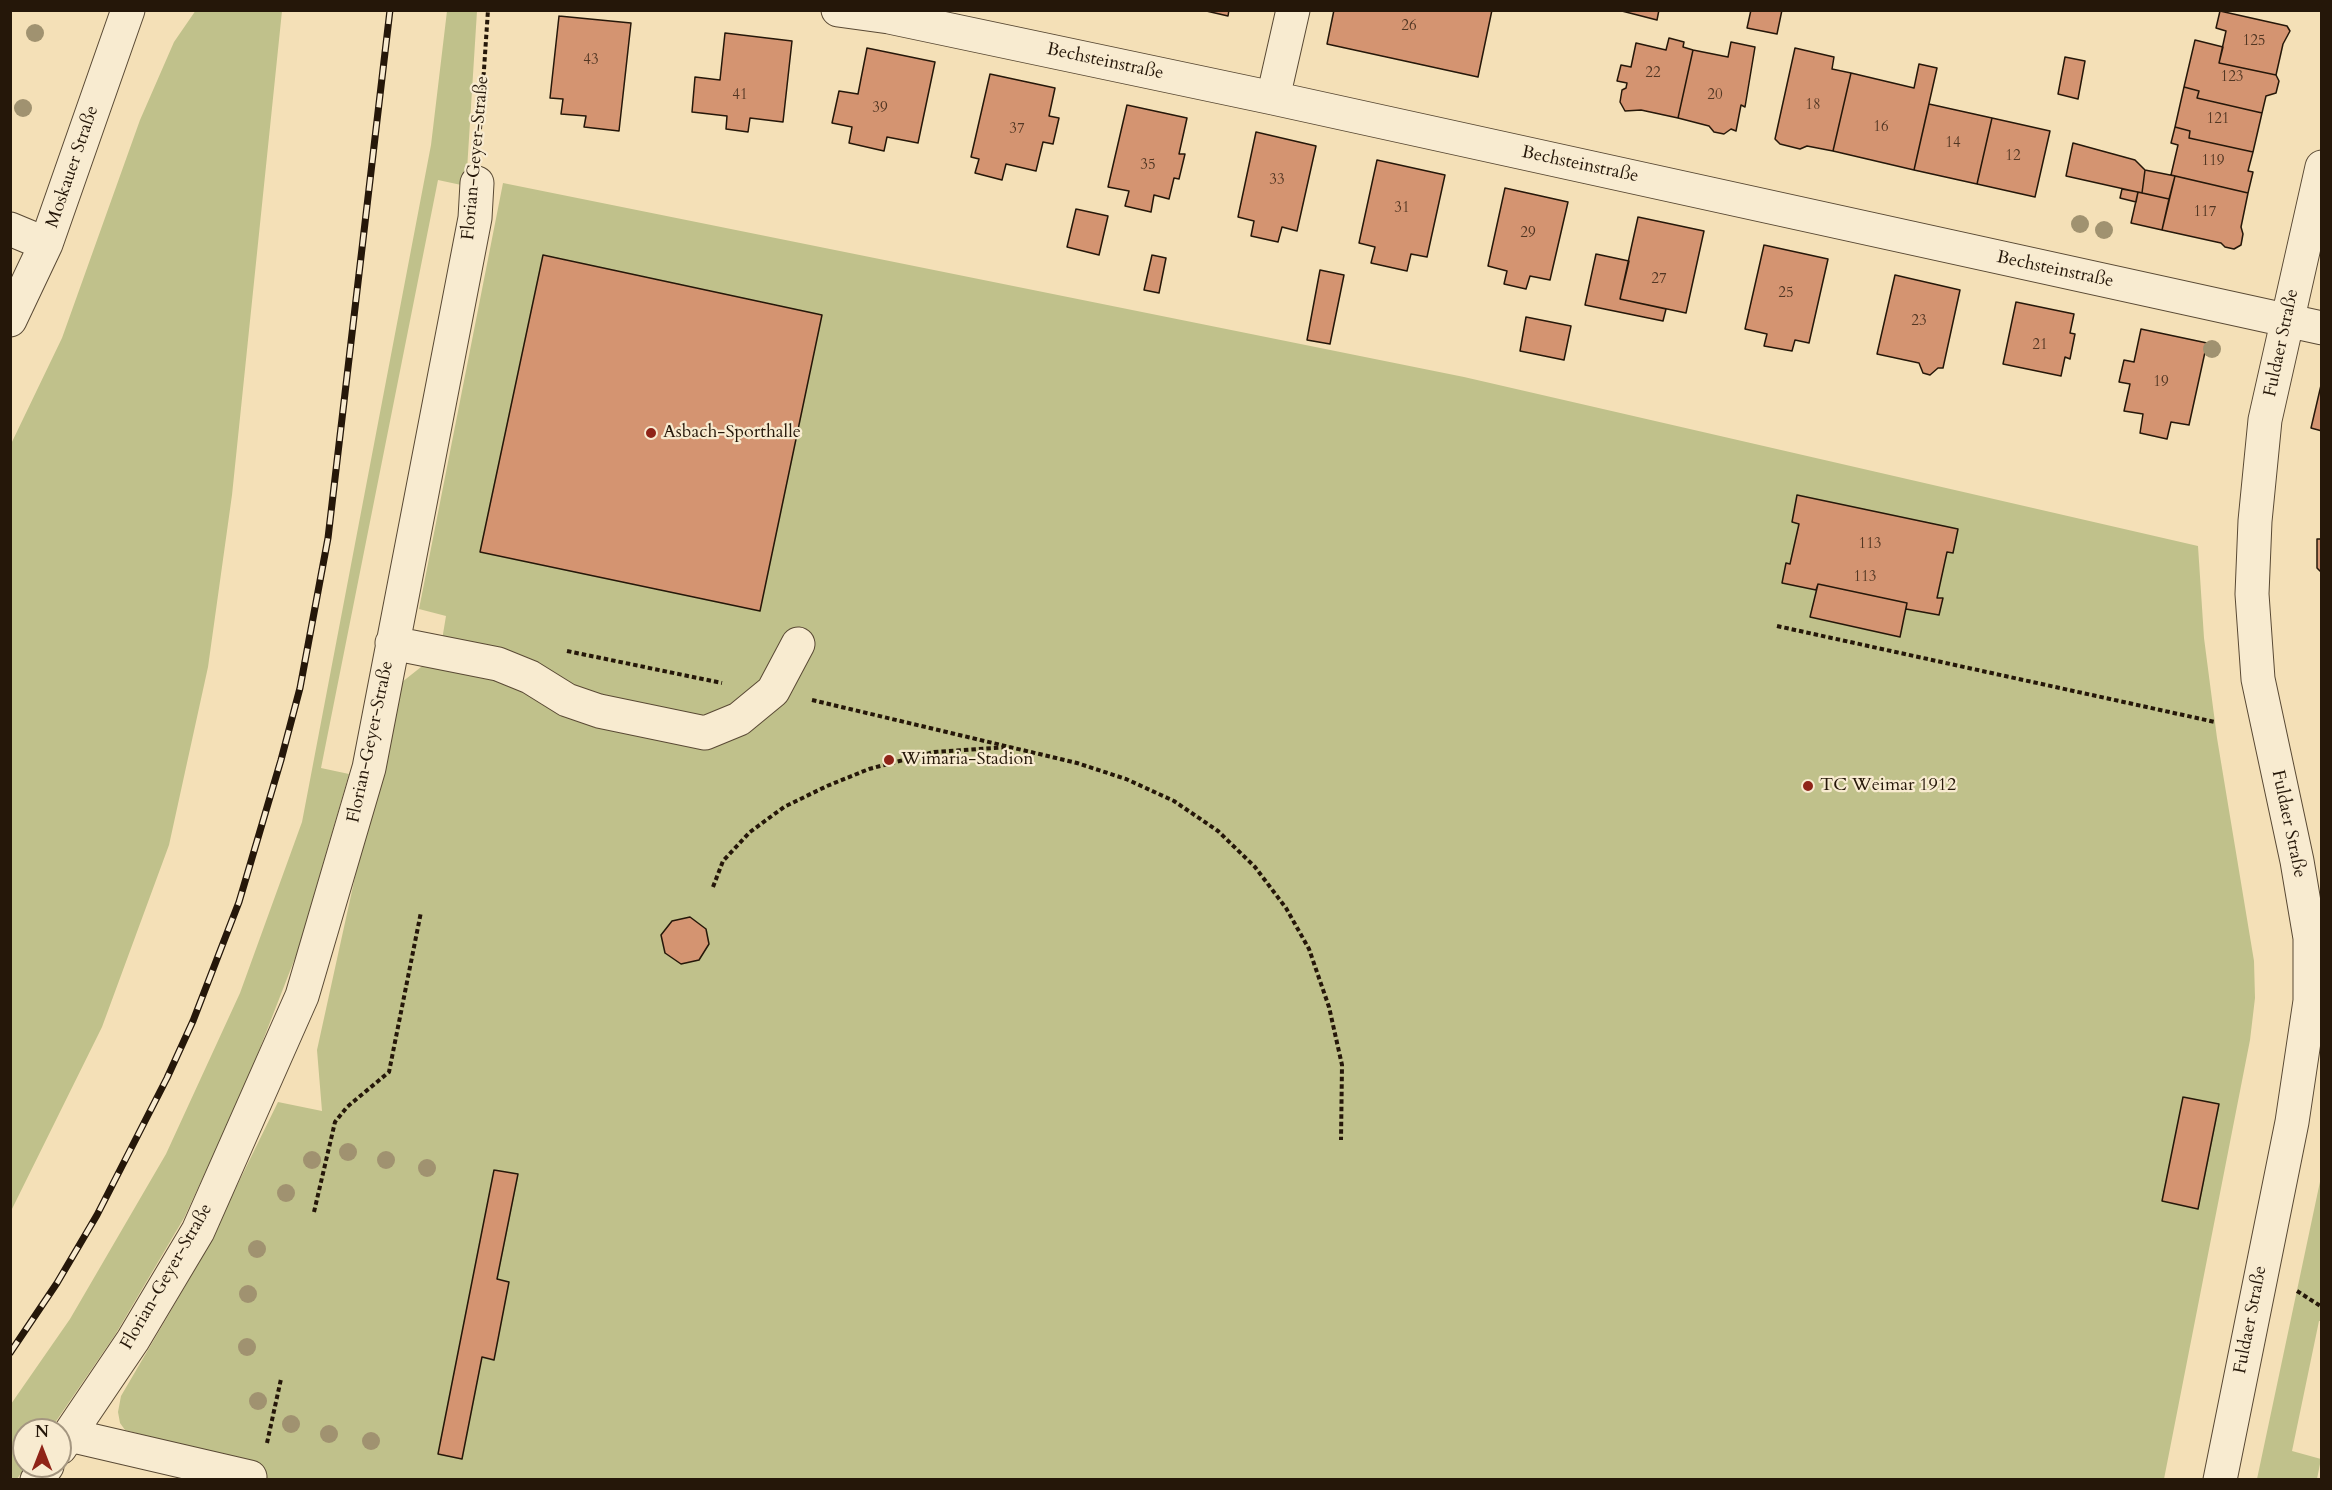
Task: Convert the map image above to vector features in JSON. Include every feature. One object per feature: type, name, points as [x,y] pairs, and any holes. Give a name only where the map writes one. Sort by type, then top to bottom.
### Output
[{"type":"street","name":"Moskauer Straße","points":[[10,320],[46,244],[128,10]]},
{"type":"street","name":"Bechsteinstraße","points":[[838,10],[889,14],[2322,328]]},
{"type":"street","points":[[1273,98],[1293,10]]},
{"type":"street","name":"Fuldaer Straße","points":[[2220,1479],[2292,1122],[2310,1001],[2309,865],[2258,679],[2252,594],[2255,521],[2265,420],[2322,167]]},
{"type":"street","name":"Florian-Geyer-Straße","points":[[72,1432],[133,1340],[198,1231],[302,996],[369,768],[475,218],[477,183]]},
{"type":"street","points":[[10,229],[46,244]]},
{"type":"street","points":[[392,643],[498,664],[530,677],[567,699],[599,711],[705,733],[739,718],[773,691],[798,644]]},
{"type":"street","points":[[72,1443],[250,1477]]},
{"type":"path","name":"Florian-Geyer-Straße","points":[[477,183],[488,10]]},
{"type":"path","points":[[1777,626],[2215,722]]},
{"type":"path","points":[[556,649],[704,680],[773,691],[1012,747],[1077,763],[1126,779],[1174,801],[1218,831],[1255,867],[1286,908],[1309,949],[1329,1007],[1342,1065],[1341,1140]]},
{"type":"path","points":[[713,887],[723,861],[750,832],[784,807],[826,786],[869,769],[934,752],[1012,747]]},
{"type":"path","points":[[314,1212],[335,1122],[347,1107],[389,1072],[422,912]]},
{"type":"path","points":[[267,1447],[281,1380]]},
{"type":"green space","points":[[196,10],[282,11],[232,495],[208,667],[169,845],[102,1027],[11,1211],[11,444],[62,338],[140,120],[174,42]]},
{"type":"green space","points":[[447,11],[477,11],[466,186],[438,180],[321,768],[349,774],[297,953],[244,1089],[184,1218],[115,1335],[58,1418],[12,1418],[12,1478],[18,1478],[11,1480],[11,1404],[70,1319],[166,1154],[240,993],[302,822],[431,145]]},
{"type":"green space","name":"Wimaria-Stadion","points":[[503,183],[1464,377],[2198,546],[2204,638],[2217,738],[2254,961],[2255,998],[2250,1040],[2164,1479],[250,1480],[253,1464],[125,1430],[120,1423],[118,1412],[121,1396],[200,1261],[278,1102],[322,1111],[317,1050],[397,686],[440,652],[446,616],[419,609]]},
{"type":"green space","points":[[2321,1177],[2321,1321],[2319,1321],[2292,1451],[2321,1459],[2317,1479],[2257,1479]]},
{"type":"building","points":[[1202,10],[1229,10],[1228,16]]},
{"type":"building","points":[[1334,10],[1492,10],[1478,77],[1327,44]]},
{"type":"building","points":[[1618,10],[1659,10],[1657,20]]},
{"type":"building","points":[[1751,10],[1782,10],[1777,34],[1747,28]]},
{"type":"building","points":[[2220,11],[2287,26],[2290,31],[2283,44],[2276,75],[2219,63],[2226,31],[2216,28]]},
{"type":"building","points":[[559,16],[631,23],[619,131],[584,127],[586,116],[561,114],[563,99],[550,98]]},
{"type":"building","points":[[725,33],[792,41],[783,122],[750,118],[748,132],[726,129],[727,116],[692,112],[695,77],[720,80]]},
{"type":"building","points":[[1669,38],[1684,42],[1683,47],[1693,50],[1678,118],[1641,110],[1625,111],[1620,102],[1622,90],[1626,88],[1627,83],[1617,81],[1621,65],[1631,67],[1636,43],[1666,50]]},
{"type":"building","points":[[2195,40],[2223,47],[2219,63],[2276,75],[2279,81],[2276,93],[2266,96],[2262,113],[2197,98],[2199,91],[2184,87]]},
{"type":"building","points":[[1731,42],[1755,47],[1745,107],[1741,105],[1736,131],[1731,129],[1724,134],[1714,132],[1709,126],[1678,118],[1693,50],[1728,57]]},
{"type":"building","points":[[867,48],[935,62],[918,143],[887,137],[884,151],[849,143],[852,127],[832,123],[839,91],[858,94]]},
{"type":"building","points":[[1795,48],[1834,57],[1832,69],[1851,73],[1833,151],[1807,146],[1800,149],[1780,144],[1775,139]]},
{"type":"building","points":[[2065,57],[2085,61],[2078,99],[2058,94]]},
{"type":"building","points":[[1919,64],[1937,68],[1914,170],[1833,151],[1851,73],[1914,88]]},
{"type":"building","points":[[990,74],[1055,88],[1049,116],[1059,118],[1053,144],[1043,142],[1036,171],[1006,164],[1002,180],[975,173],[979,159],[971,157]]},
{"type":"building","points":[[2184,87],[2199,91],[2197,98],[2262,113],[2253,152],[2189,138],[2190,131],[2175,127]]},
{"type":"building","points":[[1929,104],[1992,118],[1977,184],[1914,170]]},
{"type":"building","points":[[1127,105],[1187,118],[1179,154],[1185,154],[1179,179],[1174,178],[1169,199],[1154,195],[1151,212],[1125,206],[1129,191],[1108,187]]},
{"type":"building","points":[[1992,118],[2050,131],[2035,197],[1977,184]]},
{"type":"building","points":[[2175,127],[2190,131],[2189,138],[2253,152],[2248,171],[2253,172],[2248,193],[2171,175],[2178,145],[2171,143]]},
{"type":"building","points":[[1256,132],[1316,146],[1297,231],[1282,227],[1278,242],[1251,236],[1254,221],[1238,217]]},
{"type":"building","points":[[2073,143],[2135,160],[2145,170],[2142,193],[2066,176]]},
{"type":"building","points":[[1377,160],[1445,175],[1427,257],[1411,254],[1407,271],[1371,263],[1375,247],[1359,243]]},
{"type":"building","points":[[2145,170],[2175,176],[2169,199],[2142,193]]},
{"type":"building","points":[[2175,176],[2248,193],[2241,227],[2243,234],[2241,245],[2234,249],[2225,247],[2221,243],[2162,230]]},
{"type":"building","points":[[1505,188],[1568,202],[1550,280],[1530,276],[1526,289],[1504,284],[1507,271],[1488,266]]},
{"type":"building","points":[[2122,189],[2138,192],[2136,202],[2120,198]]},
{"type":"building","points":[[2138,192],[2169,199],[2162,230],[2131,223]]},
{"type":"building","points":[[1076,209],[1108,216],[1099,255],[1067,247]]},
{"type":"building","points":[[1638,217],[1704,231],[1686,313],[1620,299]]},
{"type":"building","points":[[1764,245],[1828,259],[1809,343],[1795,340],[1792,351],[1764,346],[1767,334],[1745,329]]},
{"type":"building","points":[[1596,254],[1629,261],[1620,299],[1666,309],[1663,321],[1585,305]]},
{"type":"building","name":"Asbach-Sporthalle","points":[[543,255],[822,315],[760,611],[480,552]]},
{"type":"building","points":[[1152,255],[1166,258],[1159,293],[1144,290]]},
{"type":"building","points":[[1320,270],[1344,275],[1330,344],[1307,340]]},
{"type":"building","points":[[1895,275],[1960,290],[1943,368],[1938,368],[1930,375],[1923,373],[1919,363],[1877,354]]},
{"type":"building","points":[[2016,302],[2074,314],[2070,333],[2075,334],[2070,359],[2065,357],[2061,376],[2003,364]]},
{"type":"building","points":[[1526,317],[1571,326],[1564,360],[1520,351]]},
{"type":"building","points":[[2141,329],[2207,343],[2189,425],[2171,422],[2167,439],[2140,433],[2143,414],[2124,411],[2130,384],[2119,382],[2124,360],[2134,362]]},
{"type":"building","points":[[2322,381],[2322,431],[2311,428]]},
{"type":"building","points":[[1797,495],[1958,529],[1953,553],[1947,552],[1937,598],[1943,598],[1939,615],[1906,609],[1907,603],[1818,584],[1816,590],[1782,583],[1786,563],[1790,564],[1799,524],[1792,522]]},
{"type":"building","points":[[2317,539],[2322,539],[2322,573],[2317,568]]},
{"type":"building","points":[[1818,584],[1907,603],[1900,637],[1810,617]]},
{"type":"building","points":[[690,917],[706,929],[709,944],[699,960],[681,964],[665,953],[661,935],[672,921]]},
{"type":"building","points":[[2183,1097],[2219,1104],[2198,1209],[2162,1201]]},
{"type":"building","points":[[494,1170],[518,1174],[497,1279],[509,1282],[494,1360],[482,1357],[462,1459],[438,1454]]},
{"type":"railway","points":[[10,1353],[57,1283],[97,1215],[167,1078],[193,1021],[239,902],[281,760],[300,688],[328,538],[390,10]]},
{"type":"place","name":"Asbach-Sporthalle","points":[[651,433]]},
{"type":"place","name":"Wimaria-Stadion","points":[[889,760]]},
{"type":"place","name":"TC Weimar 1912","points":[[1808,786]]}]
